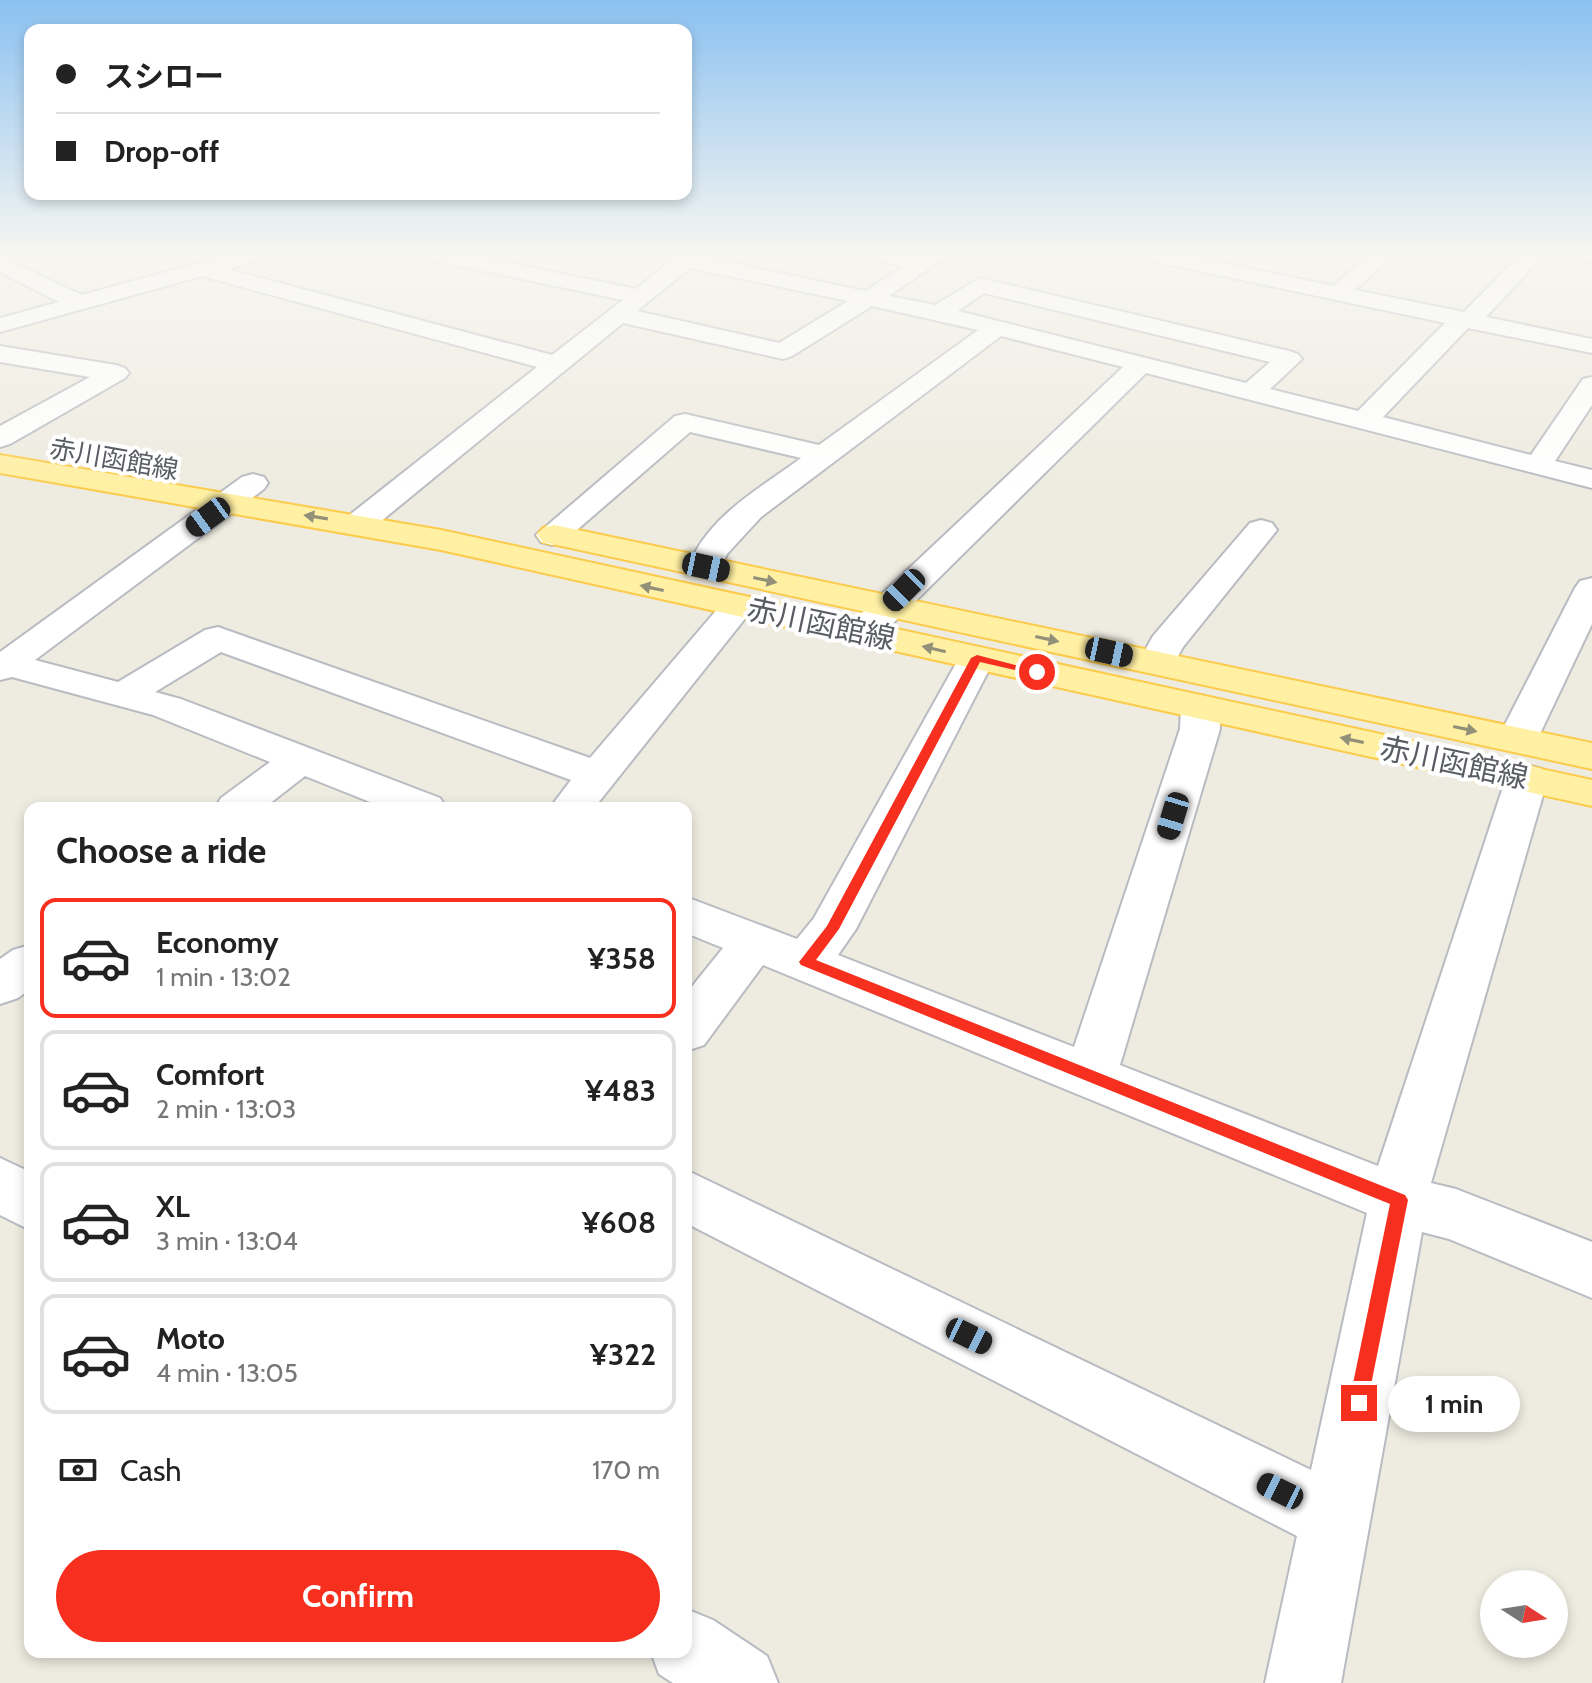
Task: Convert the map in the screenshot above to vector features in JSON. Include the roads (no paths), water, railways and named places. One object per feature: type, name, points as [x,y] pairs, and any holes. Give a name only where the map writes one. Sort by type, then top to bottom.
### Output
[{"type":"main road","name":"赤川函館線","points":[[0,438],[239,493]]},
{"type":"main road","name":"赤川函館線","points":[[0,464],[552,535],[1157,663],[1522,759],[1592,793]]},
{"type":"main road","name":"赤川函館線","points":[[370,514],[738,606],[1200,707],[1522,759],[1592,756]]},
{"type":"street","points":[[434,331],[555,364]]},
{"type":"street","points":[[370,514],[596,331]]},
{"type":"street","points":[[691,331],[783,351],[816,331]]},
{"type":"street","points":[[706,567],[711,551],[750,510],[993,331]]},
{"type":"street","points":[[1006,331],[1592,479]]},
{"type":"street","points":[[1170,331],[1289,359],[1250,393]]},
{"type":"street","points":[[1363,422],[1453,331]]},
{"type":"street","points":[[1515,331],[1592,346]]},
{"type":"street","points":[[0,354],[116,373],[0,438]]},
{"type":"street","points":[[862,633],[1140,365]]},
{"type":"street","points":[[1538,465],[1592,385]]},
{"type":"street","points":[[552,535],[685,422],[824,455]]},
{"type":"street","points":[[3,667],[239,493]]},
{"type":"street","points":[[1157,663],[1166,644],[1261,530]]},
{"type":"street","points":[[1303,1683],[1405,1171],[1522,759],[1592,588]]},
{"type":"street","points":[[576,802],[738,606]]},
{"type":"street","points":[[124,695],[218,638],[598,775]]},
{"type":"street","points":[[806,962],[832,929],[977,658]]},
{"type":"street","points":[[3,667],[167,707],[410,802]]},
{"type":"street","points":[[1091,1075],[1200,729],[1200,707]]},
{"type":"street","points":[[244,802],[301,759]]},
{"type":"street","points":[[692,916],[1399,1200],[1456,1215],[1592,1270]]},
{"type":"street","points":[[692,1023],[754,942]]},
{"type":"street","points":[[0,985],[24,967]]},
{"type":"street","points":[[692,1198],[1336,1519]]},
{"type":"street","points":[[692,1651],[740,1683]]}]
